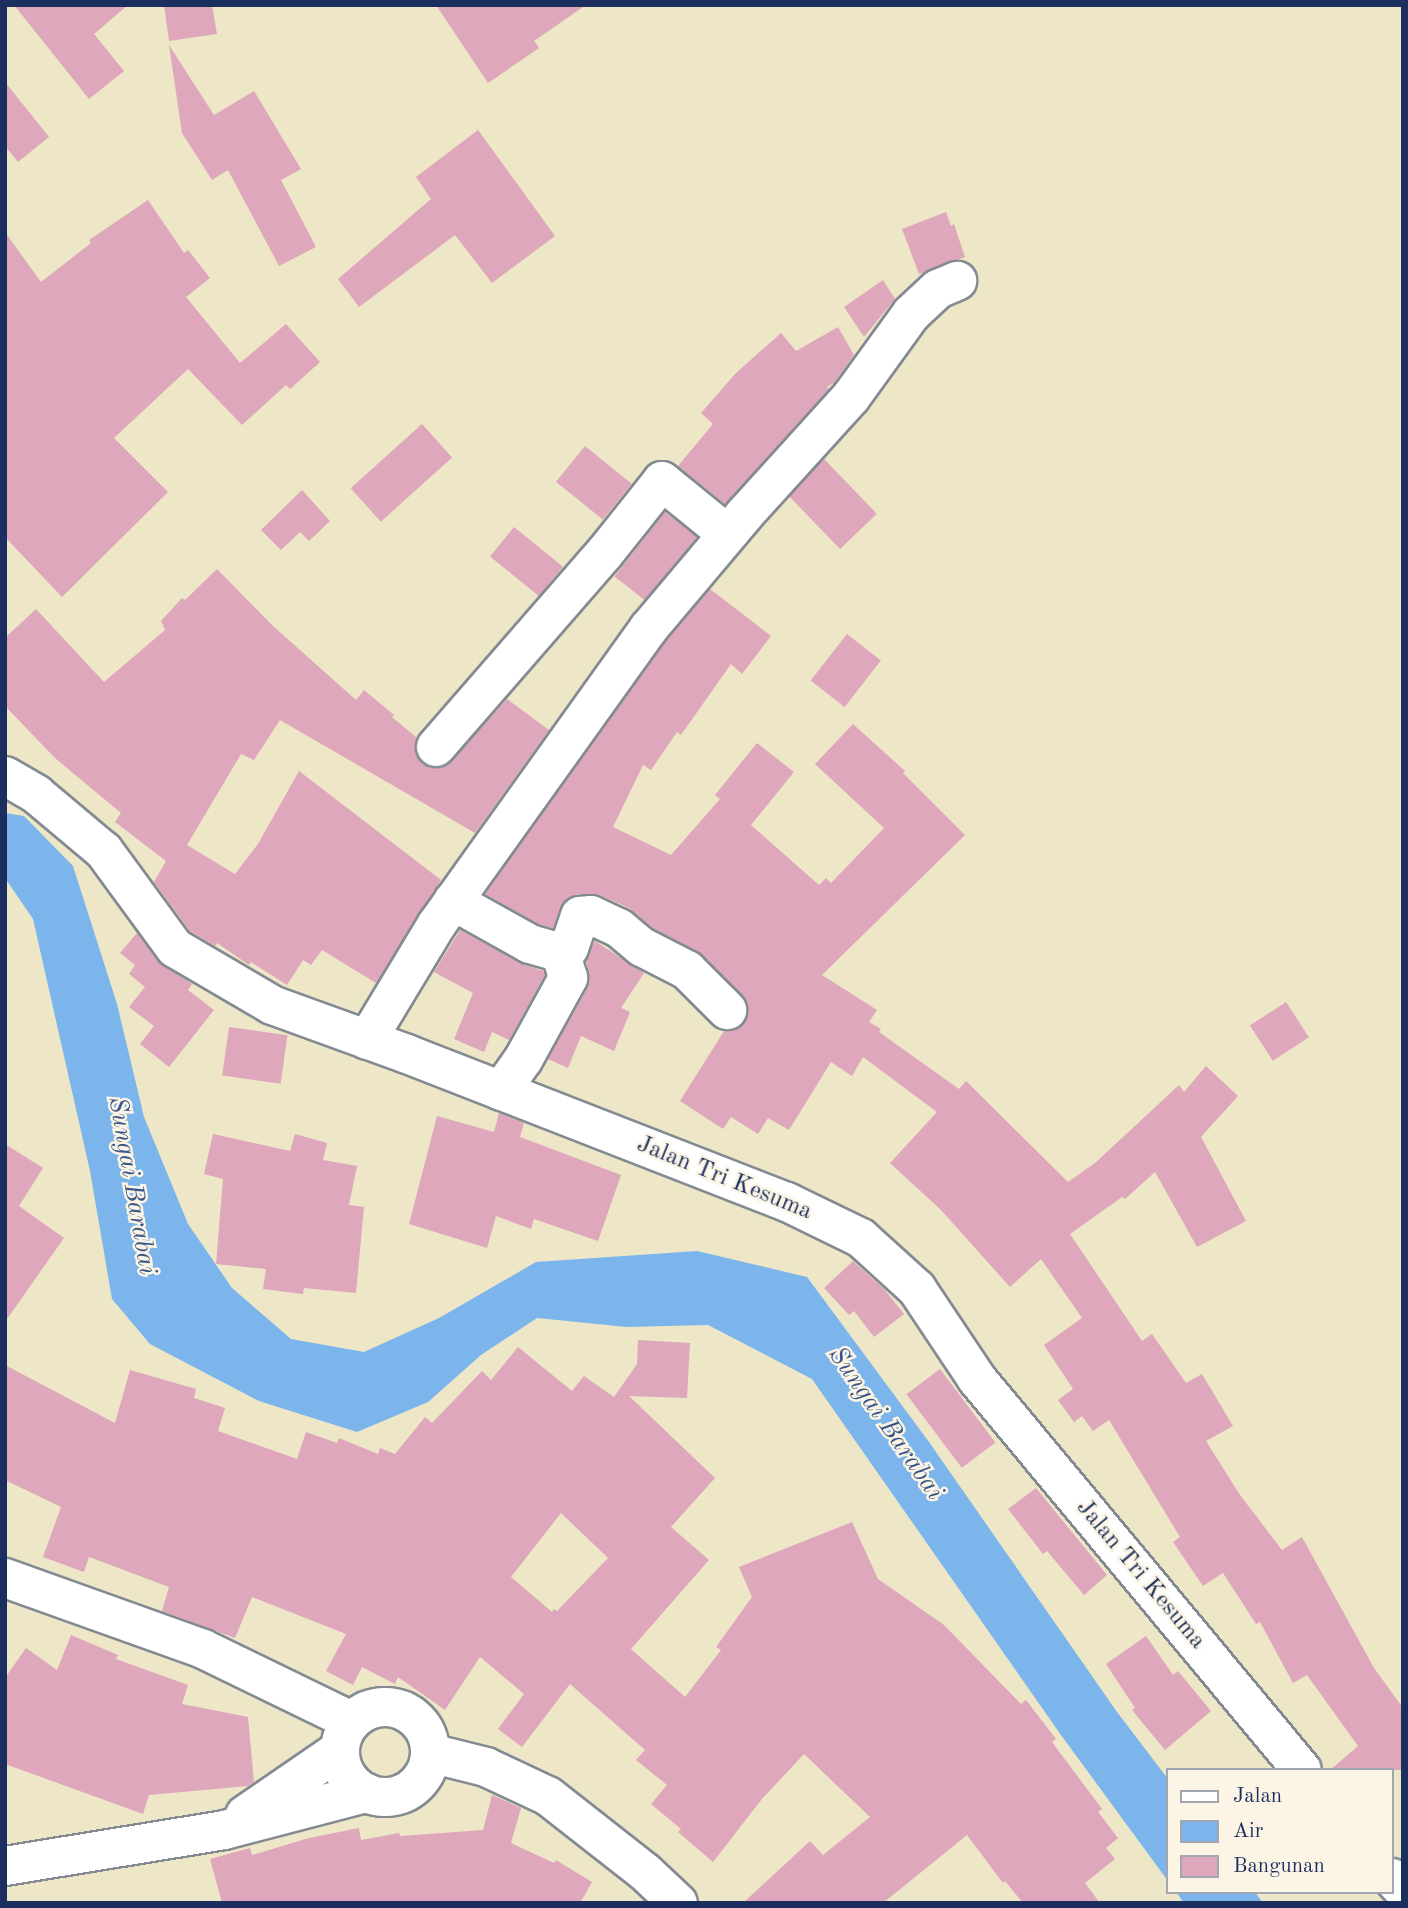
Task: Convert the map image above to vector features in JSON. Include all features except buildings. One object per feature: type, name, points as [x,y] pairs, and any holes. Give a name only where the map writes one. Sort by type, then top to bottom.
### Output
[{"type":"street","points":[[367,1040],[453,901],[649,628],[727,534],[851,397],[911,314],[938,289],[957,281]]},
{"type":"street","points":[[436,747],[604,554],[662,481],[727,534]]},
{"type":"street","name":"Jalan Tri Kesuma","points":[[5,776],[36,794],[104,851],[175,948],[272,1005],[788,1202],[861,1238],[917,1289],[977,1379],[1300,1768]]},
{"type":"street","points":[[453,901],[530,944],[561,953],[569,948],[580,916],[591,915],[619,928],[642,947],[687,970],[727,1010]]},
{"type":"street","points":[[501,1091],[523,1060],[568,978],[561,953]]},
{"type":"street","points":[[5,1577],[203,1649],[344,1736]]},
{"type":"street","points":[[5,1866],[223,1830],[366,1793],[391,1797],[407,1792],[427,1768],[430,1753],[428,1737],[420,1723],[408,1713],[394,1707],[363,1711],[344,1736],[223,1830]]},
{"type":"street","points":[[344,1736],[349,1780],[366,1793]]},
{"type":"street","points":[[430,1753],[486,1767],[548,1796],[645,1872],[678,1903]]},
{"type":"water","name":"Sungai Barabai","points":[[5,813],[24,816],[73,866],[117,1004],[144,1117],[188,1224],[232,1288],[291,1339],[364,1352],[439,1318],[536,1262],[697,1251],[807,1277],[929,1442],[1117,1712],[1166,1776],[1166,1878],[1061,1735],[812,1379],[708,1325],[627,1327],[537,1318],[481,1355],[428,1402],[357,1432],[259,1401],[150,1344],[112,1299],[90,1171],[33,919],[5,878]]},
{"type":"water","points":[[1177,1894],[1256,1894],[1263,1903],[1184,1903]]}]
